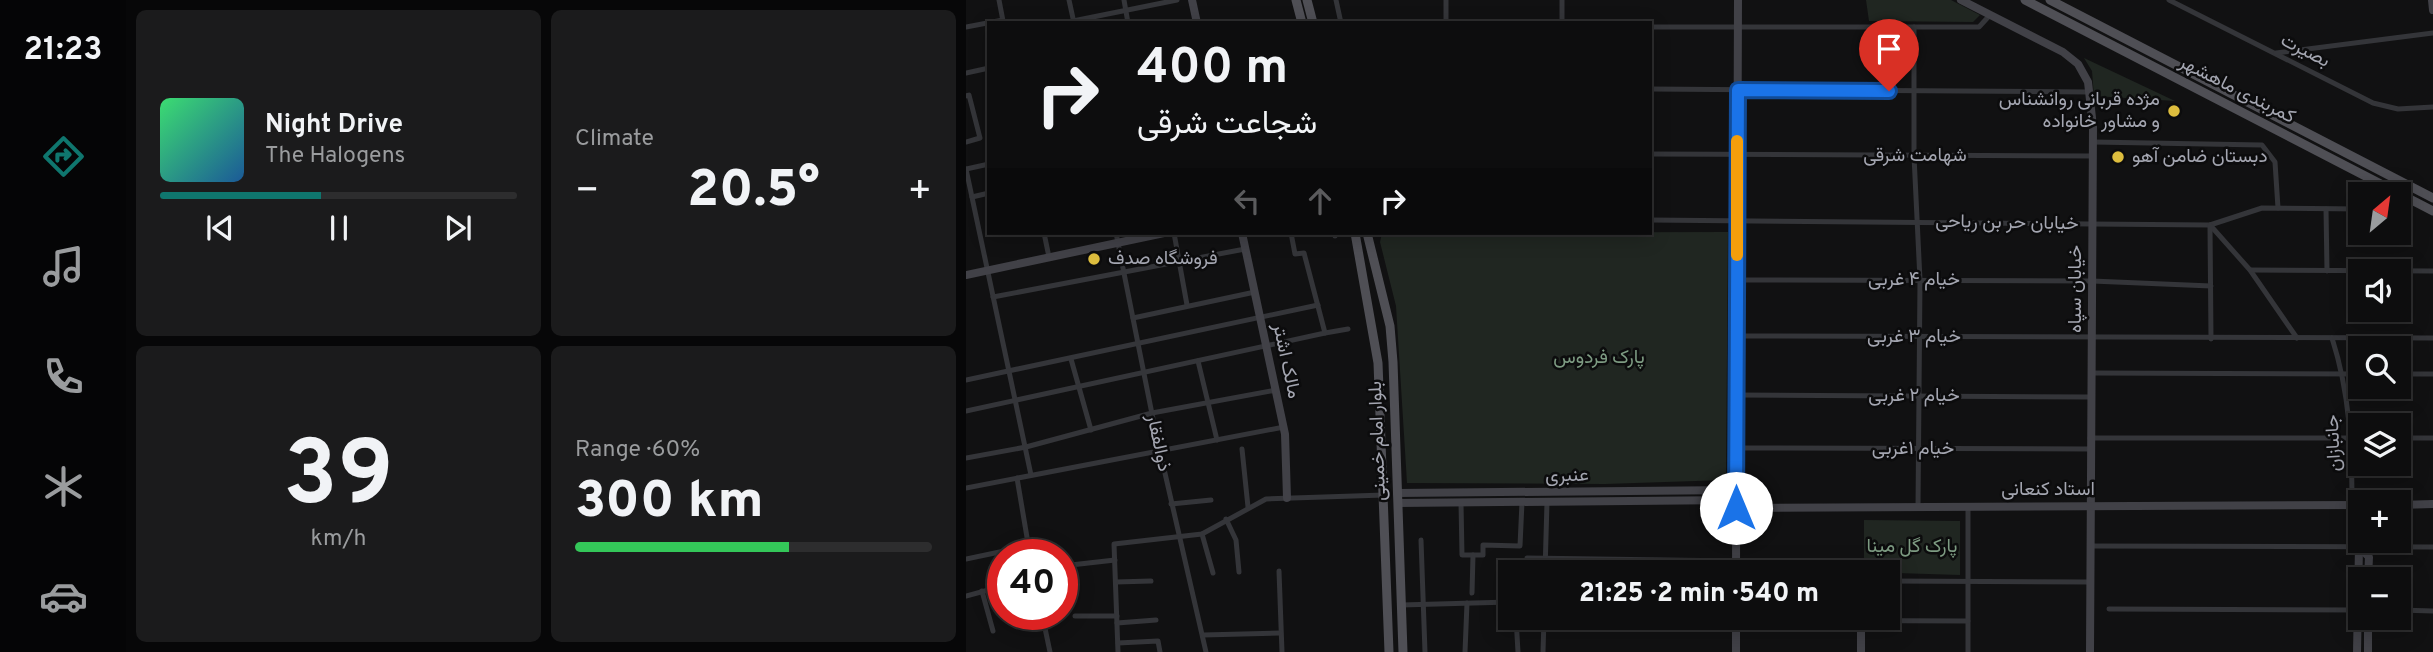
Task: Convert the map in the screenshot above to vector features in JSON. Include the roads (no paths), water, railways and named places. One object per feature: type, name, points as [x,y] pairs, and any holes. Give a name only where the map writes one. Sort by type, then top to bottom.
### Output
[{"type":"main road","points":[[1296,0],[1301,21]]},
{"type":"main road","points":[[1307,0],[1312,21]]},
{"type":"main road","name":"کمربندی ماهشهر","points":[[2025,0],[2433,211]]},
{"type":"main road","name":"کمربندی ماهشهر","points":[[2050,0],[2433,198]]},
{"type":"main road","name":"بلوار امام خمینی","points":[[1355,235],[1379,374],[1389,652]]},
{"type":"main road","name":"بلوار امام خمینی","points":[[1367,235],[1390,326],[1403,652]]},
{"type":"main road","points":[[1368,310],[1377,312],[1385,308]]},
{"type":"main road","points":[[1372,331],[1380,325],[1390,326]]},
{"type":"street","points":[[999,0],[1003,21]]},
{"type":"street","points":[[1069,0],[1073,21]]},
{"type":"street","points":[[1124,0],[1128,21]]},
{"type":"street","points":[[1077,21],[1177,0]]},
{"type":"street","points":[[1192,0],[1197,21]]},
{"type":"street","points":[[1335,0],[1340,21]]},
{"type":"street","points":[[1446,0],[1446,21]]},
{"type":"street","points":[[1562,0],[1562,21]]},
{"type":"street","points":[[1736,560],[1738,0]]},
{"type":"street","name":"خیابان سپاه","points":[[1961,0],[2071,57],[2084,73],[2089,92],[2093,142],[2090,652]]},
{"type":"street","name":"بصیرت","points":[[2169,0],[2373,103],[2398,109],[2433,107]]},
{"type":"street","points":[[2432,0],[2433,10]]},
{"type":"street","points":[[1652,27],[1979,27],[1990,15]]},
{"type":"street","points":[[966,27],[987,24]]},
{"type":"street","points":[[1914,27],[1914,156],[1920,280],[1918,507]]},
{"type":"street","points":[[2276,53],[2433,33]]},
{"type":"street","points":[[966,73],[987,68]]},
{"type":"street","points":[[1652,89],[2089,92]]},
{"type":"street","points":[[966,96],[969,95],[980,138],[966,142]]},
{"type":"street","points":[[2093,142],[2262,145],[2275,162],[2277,208]]},
{"type":"street","name":"شهامت شرقی","points":[[1652,154],[2093,156]]},
{"type":"street","points":[[987,164],[966,169],[1031,475]]},
{"type":"street","points":[[972,197],[987,193]]},
{"type":"street","name":"خیابان حر بن ریاحی","points":[[1652,220],[2210,225],[2262,208],[2348,209]]},
{"type":"street","points":[[2326,209],[2327,271]]},
{"type":"street","points":[[2210,225],[2250,270],[2297,338]]},
{"type":"street","points":[[2210,225],[2211,338]]},
{"type":"street","points":[[1044,235],[1049,257]]},
{"type":"street","name":"ذوالفقار","points":[[1116,235],[1171,504],[1206,652]]},
{"type":"street","points":[[966,275],[1154,235]]},
{"type":"street","points":[[1174,235],[1187,305]]},
{"type":"street","name":"مالک اشتر","points":[[1242,235],[1284,427],[1287,498]]},
{"type":"street","points":[[1290,235],[1295,254],[1304,253],[1325,333]]},
{"type":"street","points":[[993,297],[1245,249]]},
{"type":"street","points":[[2250,270],[2433,271]]},
{"type":"street","name":"خیام ۴ غربی","points":[[1737,280],[2092,281],[2211,286]]},
{"type":"street","points":[[1133,318],[1255,292]]},
{"type":"street","points":[[966,380],[1318,305]]},
{"type":"street","points":[[966,411],[1348,328]]},
{"type":"street","name":"خیام ۳ غربی","points":[[1737,336],[2433,338]]},
{"type":"street","name":"جانبازان","points":[[2332,338],[2343,374],[2348,413]]},
{"type":"street","points":[[1071,359],[1091,429]]},
{"type":"street","points":[[1198,361],[1217,440]]},
{"type":"street","points":[[2091,373],[2348,374]]},
{"type":"street","points":[[2411,374],[2433,374]]},
{"type":"street","points":[[966,458],[1026,447],[1152,413],[1276,390]]},
{"type":"street","name":"خیام ۲ غربی","points":[[1737,395],[2091,397]]},
{"type":"street","points":[[966,488],[1284,427]]},
{"type":"street","points":[[2090,438],[2348,438]]},
{"type":"street","points":[[2411,438],[2433,438]]},
{"type":"street","name":"خیام ۱غربی","points":[[1736,448],[2090,449]]},
{"type":"street","points":[[1241,449],[1248,508]]},
{"type":"street","points":[[1017,478],[1027,539]]},
{"type":"street","name":"عنبری","points":[[1398,498],[1736,490]]},
{"type":"street","points":[[1118,652],[1114,544],[1202,534],[1266,499],[1384,495]]},
{"type":"street","name":"عنبری","points":[[1398,498],[1461,503],[1736,504]]},
{"type":"street","points":[[1171,504],[1211,500]]},
{"type":"street","points":[[1461,503],[1462,555],[1483,555],[1483,545],[1520,546],[1522,502]]},
{"type":"street","points":[[1546,558],[1547,502]]},
{"type":"street","name":"استاد کنعانی","points":[[1736,504],[1918,507],[2348,505]]},
{"type":"street","points":[[2411,505],[2433,505]]},
{"type":"street","points":[[1968,507],[1968,652]]},
{"type":"street","points":[[1226,519],[1236,540],[1239,572]]},
{"type":"street","points":[[1202,534],[1213,573]]},
{"type":"street","points":[[1421,540],[1425,652]]},
{"type":"street","points":[[2090,546],[2348,547]]},
{"type":"street","points":[[2411,547],[2433,547]]},
{"type":"street","points":[[966,559],[987,555]]},
{"type":"street","points":[[1472,593],[1473,555]]},
{"type":"street","points":[[1078,564],[1115,560]]},
{"type":"street","points":[[1527,560],[1673,560]]},
{"type":"street","points":[[1279,571],[1282,652]]},
{"type":"street","points":[[1116,582],[1151,581]]},
{"type":"street","points":[[1900,581],[2090,582]]},
{"type":"street","points":[[966,596],[987,591]]},
{"type":"street","points":[[982,592],[993,631]]},
{"type":"street","points":[[1401,605],[1498,602]]},
{"type":"street","points":[[1465,652],[1467,603]]},
{"type":"street","points":[[2109,609],[2348,610]]},
{"type":"street","points":[[2411,610],[2433,611]]},
{"type":"street","points":[[1078,616],[1156,621]]},
{"type":"street","points":[[1900,620],[1968,621]]},
{"type":"street","points":[[1045,630],[1050,652]]},
{"type":"street","points":[[1517,630],[1518,652]]},
{"type":"street","points":[[1543,652],[1544,630]]},
{"type":"street","points":[[1736,630],[1736,652]]},
{"type":"street","points":[[1861,630],[1861,652]]},
{"type":"street","points":[[2357,652],[2358,630]]},
{"type":"street","points":[[2368,630],[2368,652]]},
{"type":"street","points":[[1203,635],[1280,634]]},
{"type":"street","points":[[1118,643],[1154,640],[1159,644],[1160,652]]},
{"type":"place","name":"مژده قربانی روانشناس و مشاور خانواده","points":[[2174,111]]},
{"type":"place","name":"دبستان ضامن آهو","points":[[2118,157]]},
{"type":"place","name":"فروشگاه صدف","points":[[1094,259]]},
{"type":"park label","name":"پارک فردوس","points":[[1599,358]]},
{"type":"park label","name":"پارک گل مینا","points":[[1912,547]]}]
